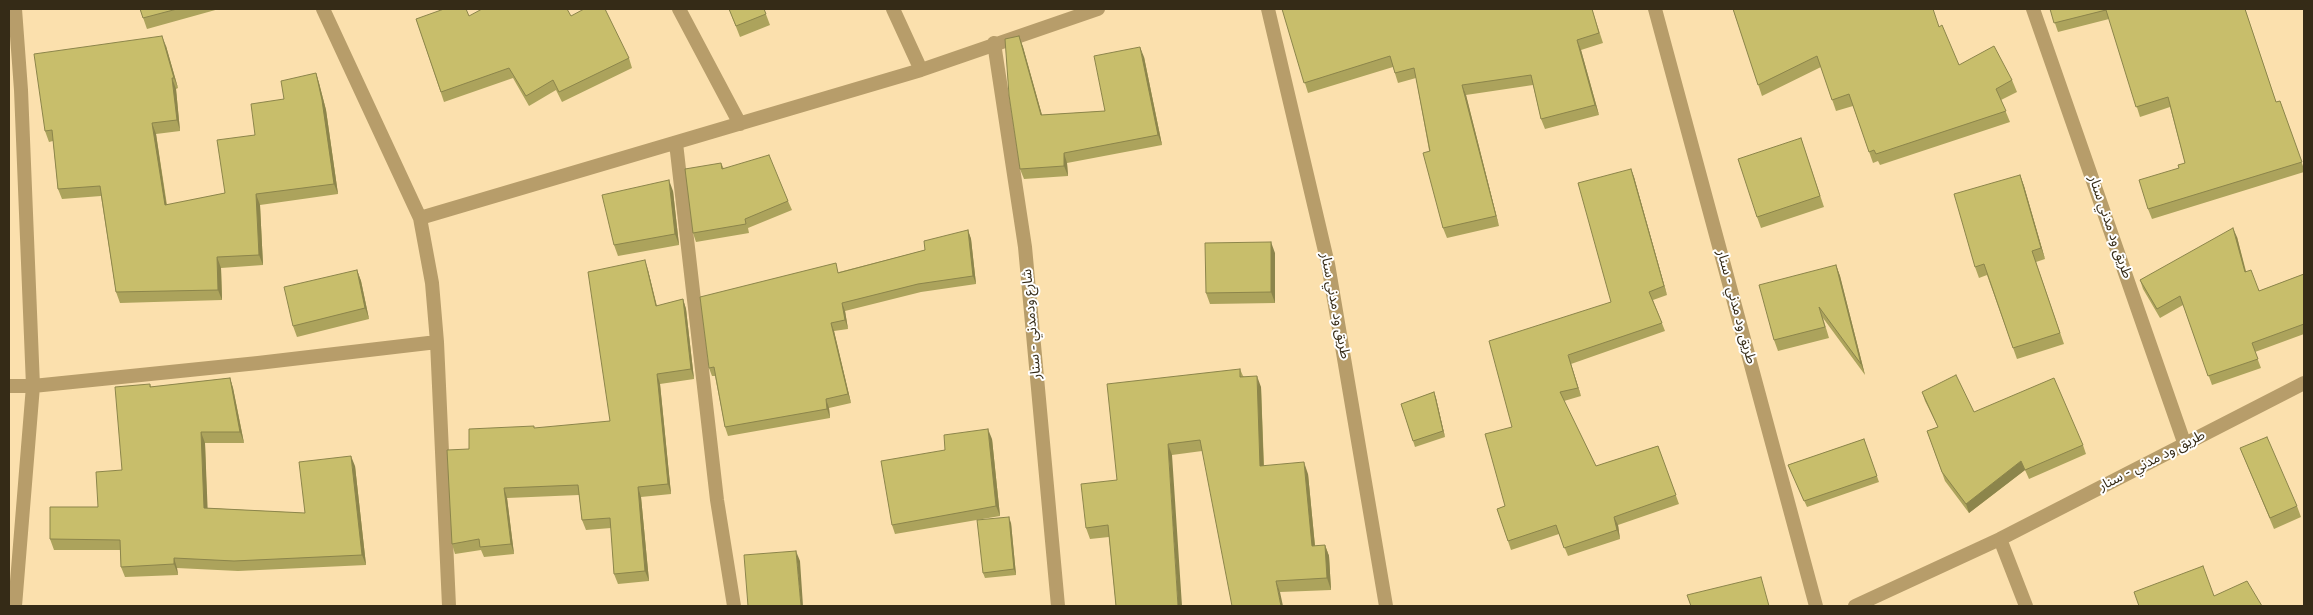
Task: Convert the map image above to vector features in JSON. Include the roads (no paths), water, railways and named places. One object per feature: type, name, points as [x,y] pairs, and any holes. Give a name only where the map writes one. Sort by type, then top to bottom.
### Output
[{"type":"street","points":[[14,9],[15,91],[33,386],[16,606]]},
{"type":"street","points":[[323,9],[420,218],[432,283],[437,342],[449,606]]},
{"type":"street","points":[[679,9],[740,124]]},
{"type":"street","points":[[893,9],[921,70]]},
{"type":"street","points":[[420,218],[921,70],[994,43],[1098,9]]},
{"type":"street","name":"طريق ود مدني سنار","points":[[1268,9],[1328,264],[1386,606]]},
{"type":"street","name":"طريق ود مدني - سنار","points":[[1655,9],[1816,606]]},
{"type":"street","name":"طريق ود مدني سنار","points":[[2034,9],[2184,445]]},
{"type":"street","name":"شارع ودمدني - سنار","points":[[994,43],[1025,246],[1058,606]]},
{"type":"street","points":[[676,143],[716,500],[734,606]]},
{"type":"street","points":[[9,386],[33,386],[437,342]]},
{"type":"street","name":"طريق ود مدني - سنار","points":[[1854,606],[2000,539],[2304,383]]},
{"type":"street","points":[[2000,539],[2026,606]]}]
